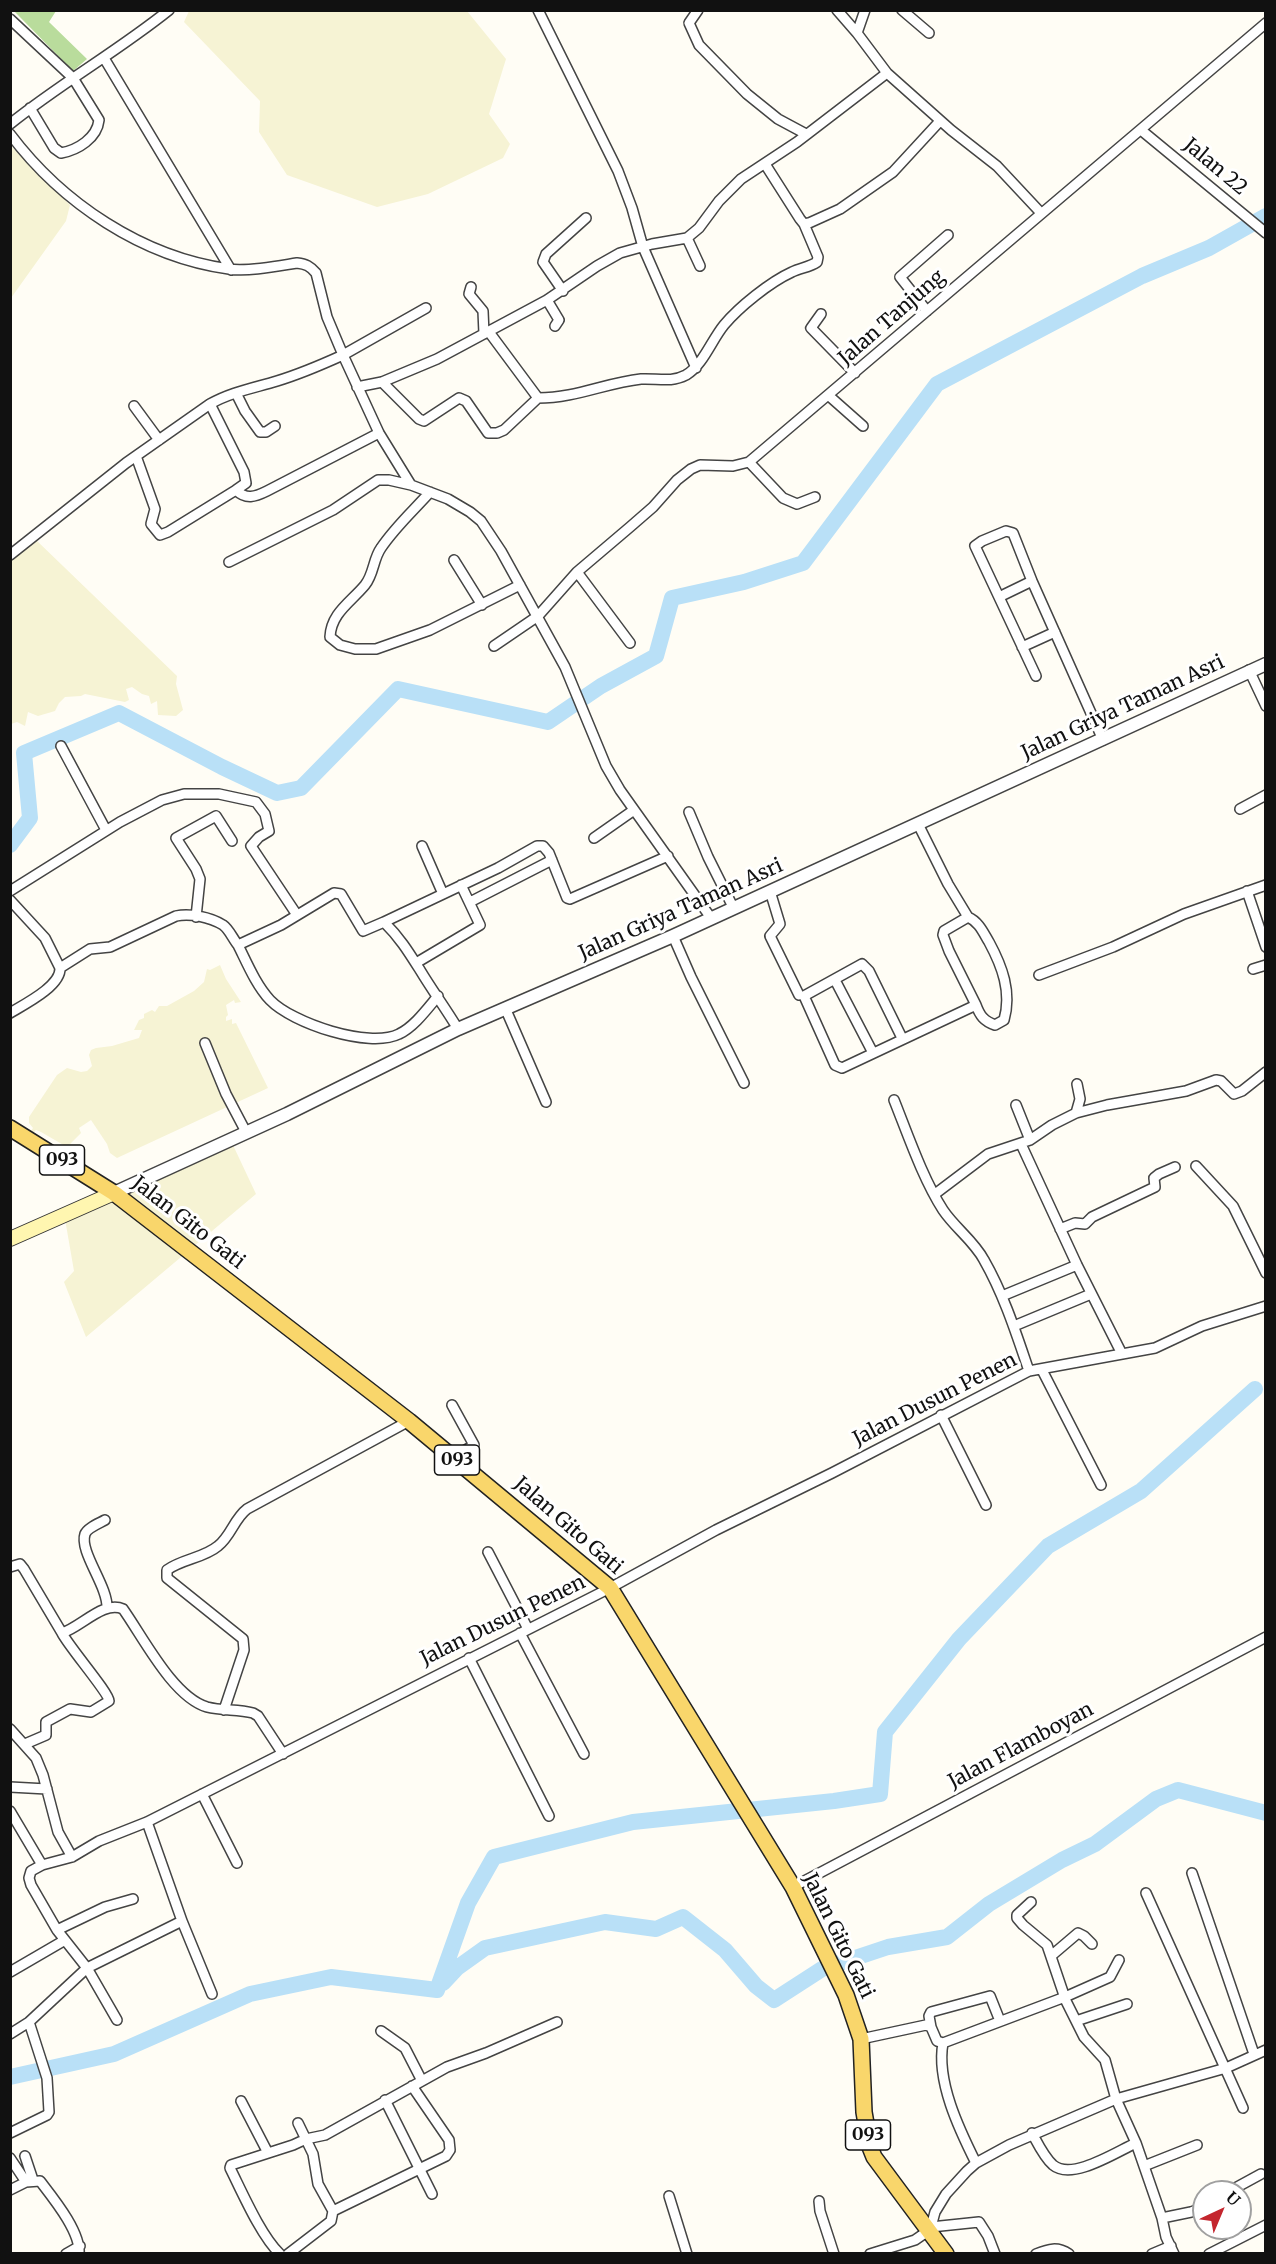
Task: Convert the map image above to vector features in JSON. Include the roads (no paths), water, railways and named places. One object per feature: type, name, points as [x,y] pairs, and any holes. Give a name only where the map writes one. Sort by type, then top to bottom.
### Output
[{"type":"main road","name":"Jalan Gito Gati","points":[[10,1128],[114,1192],[409,1421],[610,1588],[793,1887],[846,1995],[861,2039],[864,2112],[870,2147],[879,2166],[930,2229],[946,2253]]},
{"type":"main road","points":[[10,1239],[114,1192]]},
{"type":"street","points":[[10,124],[73,78],[138,36],[169,10]]},
{"type":"street","points":[[538,10],[618,171],[643,247],[696,368]]},
{"type":"street","points":[[698,10],[689,23],[699,45],[762,107],[778,119],[806,134]]},
{"type":"street","points":[[837,10],[887,73],[940,121],[997,166],[1041,213]]},
{"type":"street","points":[[857,33],[865,10]]},
{"type":"street","points":[[902,10],[929,33]]},
{"type":"street","points":[[10,19],[73,78],[99,120],[98,129],[91,139],[68,152],[61,153],[54,148],[30,108]]},
{"type":"street","name":"Jalan Tanjung","points":[[749,462],[1266,23]]},
{"type":"street","points":[[104,58],[231,270]]},
{"type":"street","points":[[357,387],[382,382],[437,359],[563,291],[620,253],[687,238],[709,218],[730,189],[887,73]]},
{"type":"street","points":[[804,224],[840,209],[893,172],[940,121]]},
{"type":"street","name":"Jalan 22","points":[[1141,129],[1266,233]]},
{"type":"street","points":[[10,134],[65,192],[105,221],[140,242],[169,254],[231,270],[297,263],[311,268],[320,288],[327,317],[357,387],[379,433],[411,485]]},
{"type":"street","points":[[382,382],[419,419],[424,421],[459,398],[466,401],[488,433],[497,434],[538,398],[560,398],[643,379],[672,380],[696,368],[711,342],[732,316],[765,289],[792,272],[817,262],[818,257],[804,224],[765,164]]},
{"type":"street","points":[[563,291],[543,261],[546,254],[586,218]]},
{"type":"street","points":[[927,311],[900,277],[948,235]]},
{"type":"street","points":[[687,238],[700,266]]},
{"type":"street","points":[[471,287],[470,294],[483,311],[486,333],[538,398]]},
{"type":"street","points":[[547,300],[559,320],[555,326]]},
{"type":"street","points":[[10,555],[136,456],[210,404],[236,393],[313,369],[343,355],[426,308]]},
{"type":"street","points":[[821,314],[811,328],[855,373]]},
{"type":"street","points":[[236,393],[260,432],[266,432],[275,426]]},
{"type":"street","points":[[828,395],[863,426]]},
{"type":"street","points":[[136,456],[155,509],[151,524],[160,535],[246,483],[244,472],[210,404]]},
{"type":"street","points":[[134,405],[159,440]]},
{"type":"street","points":[[236,490],[242,496],[249,498],[258,496],[379,433]]},
{"type":"street","points":[[494,646],[538,616],[577,572],[630,527],[691,469],[700,465],[733,466],[749,462],[783,498],[797,504],[814,497]]},
{"type":"street","points":[[229,562],[333,510],[378,480],[411,485],[430,492],[455,502],[481,521],[501,551],[565,667],[606,766],[634,810],[711,918]]},
{"type":"street","points":[[430,492],[380,550],[365,585],[340,610],[330,630],[330,637],[340,645],[355,649],[376,649],[430,630],[520,585]]},
{"type":"street","points":[[1036,676],[975,546],[1006,531],[1013,533],[1103,740]]},
{"type":"street","points":[[454,560],[483,605]]},
{"type":"street","points":[[577,572],[630,643]]},
{"type":"street","points":[[999,597],[1032,581]]},
{"type":"street","points":[[1022,647],[1055,632]]},
{"type":"street","name":"Jalan Griya Taman Asri","points":[[114,1192],[246,1132],[458,1029],[674,936],[1266,664]]},
{"type":"street","points":[[1249,670],[1266,706]]},
{"type":"street","points":[[61,746],[106,830]]},
{"type":"street","points":[[10,891],[106,830],[162,800],[184,794],[219,794],[256,802],[265,814],[269,831],[251,846],[297,915]]},
{"type":"street","points":[[1240,809],[1266,795]]},
{"type":"street","points":[[594,838],[634,810]]},
{"type":"street","points":[[689,812],[733,907]]},
{"type":"street","points":[[196,916],[200,879],[176,838],[216,816],[232,841]]},
{"type":"street","points":[[918,824],[948,884],[968,917],[975,920],[981,929],[1000,963],[1006,990],[1007,1010],[1004,1020],[995,1025],[986,1022],[980,1014],[943,935],[944,931],[968,917]]},
{"type":"street","points":[[422,846],[443,894]]},
{"type":"street","points":[[238,945],[281,925],[334,893],[341,894],[363,931],[498,868],[537,846],[543,846],[552,860],[567,898],[570,899],[668,856]]},
{"type":"street","points":[[470,902],[552,860]]},
{"type":"street","points":[[416,963],[479,927],[480,923],[461,885]]},
{"type":"street","points":[[1039,975],[1113,947],[1184,914],[1266,885]]},
{"type":"street","points":[[770,891],[780,924],[770,936],[799,995]]},
{"type":"street","points":[[1247,891],[1266,947]]},
{"type":"street","points":[[10,900],[45,938],[60,968]]},
{"type":"street","points":[[10,1013],[49,987],[57,978],[60,968],[90,949],[110,947],[185,914],[209,918],[225,926],[268,998],[292,1017],[318,1028],[372,1037],[398,1035],[438,996]]},
{"type":"street","points":[[384,922],[410,951],[458,1029]]},
{"type":"street","points":[[674,936],[691,976],[744,1083]]},
{"type":"street","points":[[902,1038],[867,968],[862,964],[804,996],[838,1067],[845,1067],[902,1038],[976,1005]]},
{"type":"street","points":[[1252,969],[1266,965]]},
{"type":"street","points":[[835,980],[873,1053]]},
{"type":"street","points":[[506,1010],[546,1102]]},
{"type":"street","points":[[205,1043],[226,1094],[246,1132]]},
{"type":"street","points":[[935,1194],[988,1154],[1026,1142],[1076,1113],[1186,1091],[1216,1080],[1221,1081],[1234,1094],[1242,1091],[1266,1072]]},
{"type":"street","points":[[1076,1113],[1080,1099],[1077,1084]]},
{"type":"street","points":[[894,1100],[911,1144],[935,1194],[952,1223],[978,1250],[1002,1296],[1029,1371]]},
{"type":"street","points":[[1016,1105],[1026,1142],[1060,1229],[1122,1354]]},
{"type":"street","points":[[1196,1166],[1233,1206],[1266,1273]]},
{"type":"street","points":[[1060,1229],[1075,1222],[1085,1224],[1092,1217],[1155,1187],[1154,1178],[1159,1173],[1175,1167]]},
{"type":"street","points":[[1002,1296],[1077,1265]]},
{"type":"street","points":[[1014,1326],[1091,1294]]},
{"type":"street","name":"Jalan Dusun Penen","points":[[42,1865],[72,1857],[99,1841],[147,1822],[283,1754],[1029,1371],[1155,1348],[1202,1326],[1266,1306]]},
{"type":"street","points":[[1042,1370],[1101,1485]]},
{"type":"street","points":[[452,1405],[474,1445],[454,1458]]},
{"type":"street","points":[[941,1415],[986,1505]]},
{"type":"street","points":[[224,1710],[244,1650],[243,1639],[167,1578],[167,1570],[216,1548],[224,1541],[241,1514],[247,1509],[409,1421]]},
{"type":"street","points":[[105,1520],[88,1531],[85,1536],[90,1560],[106,1595],[107,1608]]},
{"type":"street","points":[[488,1552],[584,1754]]},
{"type":"street","points":[[10,1567],[20,1564],[24,1569],[62,1633],[109,1696],[109,1701],[91,1712],[67,1710],[46,1722],[46,1735],[25,1744]]},
{"type":"street","points":[[62,1633],[107,1608],[116,1606],[123,1609],[157,1662],[186,1694],[204,1706],[247,1711],[258,1716],[283,1754]]},
{"type":"street","name":"Jalan Flamboyan","points":[[793,1887],[1266,1637]]},
{"type":"street","points":[[469,1658],[549,1816]]},
{"type":"street","points":[[10,1729],[36,1758],[46,1783],[58,1832],[72,1857]]},
{"type":"street","points":[[10,1787],[46,1783]]},
{"type":"street","points":[[202,1794],[237,1863]]},
{"type":"street","points":[[10,1811],[42,1865],[31,1871],[29,1878],[31,1886],[57,1930],[87,1968],[117,2020]]},
{"type":"street","points":[[147,1822],[182,1921],[212,1994]]},
{"type":"street","points":[[1192,1873],[1254,2054]]},
{"type":"street","points":[[1146,1893],[1243,2108]]},
{"type":"street","points":[[57,1930],[105,1907],[133,1899]]},
{"type":"street","points":[[1031,1902],[1017,1915],[1017,1918],[1047,1945],[1076,2021],[1084,2037],[1102,2056],[1116,2099],[1136,2143],[1162,2218],[1172,2250],[1152,2253]]},
{"type":"street","points":[[10,2034],[28,2022],[87,1968],[182,1921]]},
{"type":"street","points":[[1051,1956],[1078,1934],[1084,1936],[1092,1944]]},
{"type":"street","points":[[10,1972],[65,1940]]},
{"type":"street","points":[[1000,2021],[990,1996],[931,2012],[929,2016],[937,2041],[943,2043],[1065,1997],[1110,1977],[1119,1960]]},
{"type":"street","points":[[1076,2021],[1126,2004]]},
{"type":"street","points":[[10,2133],[49,2114],[47,2078],[28,2022]]},
{"type":"street","points":[[280,2253],[273,2246],[230,2168],[231,2165],[306,2139],[325,2135],[447,2067],[486,2053],[557,2022]]},
{"type":"street","points":[[861,2039],[926,2025],[931,2027]]},
{"type":"street","points":[[381,2031],[405,2048],[422,2081]]},
{"type":"street","points":[[943,2043],[940,2055],[945,2085],[962,2133],[976,2163]]},
{"type":"street","points":[[930,2229],[946,2194],[976,2163],[1032,2133],[1116,2099],[1226,2068],[1266,2050]]},
{"type":"street","points":[[333,2211],[446,2156],[451,2145],[412,2086]]},
{"type":"street","points":[[385,2100],[432,2194]]},
{"type":"street","points":[[241,2101],[268,2153]]},
{"type":"street","points":[[288,2253],[331,2221],[333,2211],[318,2184],[313,2154],[297,2122]]},
{"type":"street","points":[[1032,2133],[1046,2158],[1054,2166],[1064,2171],[1077,2170],[1136,2143]]},
{"type":"street","points":[[1144,2166],[1197,2145]]},
{"type":"street","points":[[25,2156],[29,2181]]},
{"type":"street","points":[[10,2158],[29,2181]]},
{"type":"street","points":[[1250,2180],[1261,2174]]},
{"type":"street","points":[[10,2190],[29,2181],[39,2181],[77,2236],[80,2250],[66,2253]]},
{"type":"street","points":[[669,2196],[687,2253]]},
{"type":"street","points":[[819,2201],[821,2215],[825,2220],[834,2253]]},
{"type":"street","points":[[1162,2218],[1192,2210]]},
{"type":"street","points":[[870,2253],[915,2240],[930,2229],[979,2222],[995,2253]]},
{"type":"street","points":[[1209,2253],[1266,2225]]},
{"type":"street","points":[[1036,2253],[1053,2248],[1063,2249],[1069,2253]]},
{"type":"waterway","points":[[10,845],[30,818],[24,753],[119,713],[277,793],[301,788],[398,689],[548,722],[601,686],[656,656],[672,598],[744,582],[803,563],[937,384],[1142,276],[1209,248],[1266,216]]},
{"type":"waterway","points":[[10,2077],[114,2054],[250,1994],[331,1977],[437,1990],[468,1903],[494,1857],[633,1822],[880,1794],[885,1732],[959,1639],[1048,1546],[1141,1491],[1255,1389]]},
{"type":"waterway","points":[[443,1983],[457,1968],[485,1948],[605,1922],[656,1929],[683,1917],[725,1950],[756,1986],[774,2000],[822,1969],[888,1947],[947,1937],[989,1904],[1062,1860],[1095,1844],[1156,1799],[1178,1790],[1266,1813]]}]
